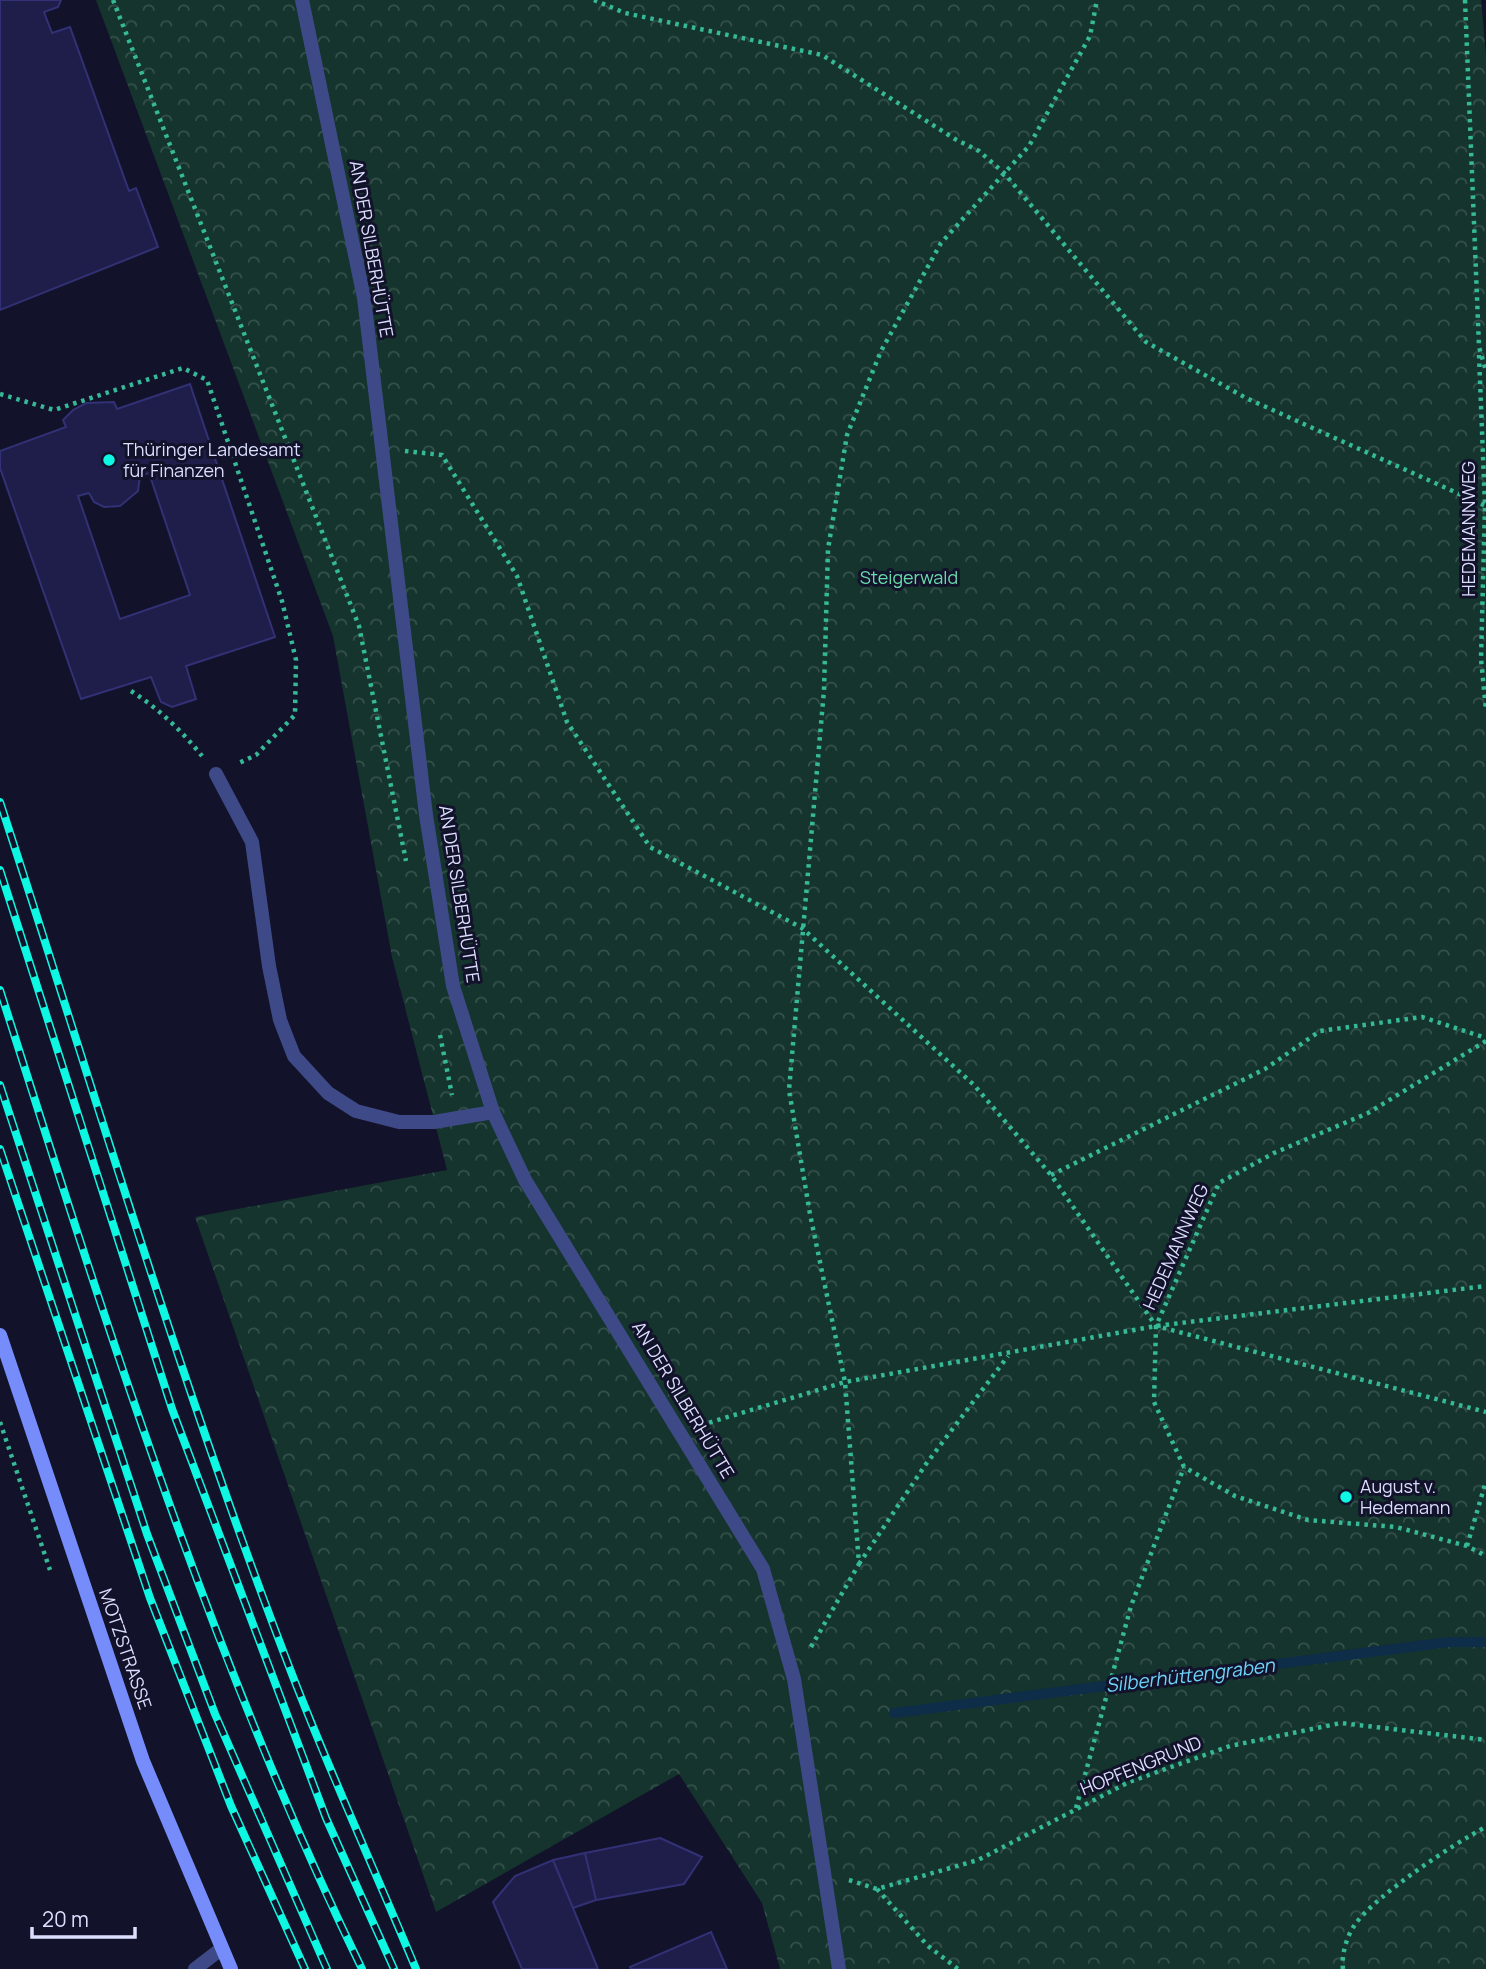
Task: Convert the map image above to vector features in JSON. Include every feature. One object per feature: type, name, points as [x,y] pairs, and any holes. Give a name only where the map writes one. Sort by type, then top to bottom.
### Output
[{"type":"street","name":"AN DER SILBERHÜTTE","points":[[302,0],[364,298],[426,815],[453,986],[494,1112],[525,1180],[763,1569],[794,1679],[839,1969]]},
{"type":"street","points":[[216,774],[252,842],[269,966],[280,1020],[294,1055],[328,1093],[356,1111],[399,1122],[494,1112]]},
{"type":"street","name":"MOTZSTRASSE","points":[[0,1335],[144,1761],[231,1969]]},
{"type":"street","points":[[195,1969],[221,1949]]},
{"type":"path","points":[[113,0],[359,626],[408,872]]},
{"type":"path","points":[[594,0],[625,13],[822,55],[955,139],[979,151],[1004,173],[1146,342],[1246,398],[1485,506]]},
{"type":"path","points":[[859,1564],[845,1382],[810,1214],[789,1090],[824,690],[828,549],[847,435],[881,351],[941,243],[1029,146],[1090,36],[1097,0]]},
{"type":"path","points":[[1465,0],[1479,347],[1486,371]]},
{"type":"path","name":"HEDEMANNWEG","points":[[1479,347],[1485,506],[1481,659],[1486,710]]},
{"type":"path","points":[[0,394],[54,410],[183,368],[207,380],[282,601],[296,660],[295,715],[256,755],[216,774],[187,737],[147,701],[131,691]]},
{"type":"path","points":[[381,447],[442,455],[517,576],[567,722],[650,847],[802,928],[974,1085],[1051,1175],[1156,1326],[1486,1412]]},
{"type":"path","points":[[1051,1175],[1265,1069],[1320,1031],[1423,1017],[1486,1039]]},
{"type":"path","points":[[438,1023],[456,1118]]},
{"type":"path","name":"HEDEMANNWEG","points":[[1184,1467],[1154,1402],[1156,1326],[1219,1183],[1274,1153],[1368,1112],[1486,1039]]},
{"type":"path","points":[[680,1431],[845,1382],[1009,1355],[1156,1326],[1486,1286]]},
{"type":"path","points":[[794,1679],[859,1564],[926,1464],[1009,1355]]},
{"type":"path","points":[[1076,1808],[1131,1606],[1184,1467],[1235,1496],[1308,1520],[1396,1527],[1467,1546],[1486,1556]]},
{"type":"path","points":[[1467,1546],[1486,1481]]},
{"type":"path","name":"HOPFENGRUND","points":[[877,1889],[978,1860],[1129,1782],[1230,1746],[1341,1723],[1486,1740]]},
{"type":"path","points":[[1343,1969],[1341,1958],[1356,1924],[1404,1882],[1463,1838],[1486,1827]]},
{"type":"path","points":[[822,1872],[877,1889],[928,1946],[958,1969]]},
{"type":"green space","name":"Steigerwald","points":[[96,0],[1481,0],[1486,55],[1486,1969],[780,1969],[762,1903],[679,1774],[436,1912],[195,1217],[447,1170],[392,957],[333,636]]},
{"type":"building","points":[[0,0],[61,0],[58,7],[44,12],[52,33],[70,27],[129,191],[136,188],[158,247],[0,310]]},
{"type":"building","points":[[190,384],[275,637],[186,666],[196,699],[172,707],[161,702],[151,677],[81,699],[0,468],[0,451],[66,427],[63,420],[86,403],[114,402],[117,409]],"holes":[[[149,473],[190,595],[120,619],[78,496],[89,493],[94,502],[104,507],[120,506],[138,491],[140,476]]]},
{"type":"building","points":[[660,1838],[702,1857],[684,1884],[596,1900],[585,1853]]},
{"type":"building","points":[[585,1853],[596,1900],[573,1908],[553,1860]]},
{"type":"building","points":[[553,1860],[598,1969],[522,1969],[493,1902],[515,1876]]},
{"type":"building","points":[[711,1932],[727,1969],[630,1967]]},
{"type":"waterway","name":"Silberhüttengraben","points":[[894,1713],[1449,1642],[1486,1642]]},
{"type":"railway","points":[[0,802],[215,1464],[309,1718],[416,1969]]},
{"type":"railway","points":[[0,870],[172,1409],[326,1818],[394,1969]]},
{"type":"railway","points":[[0,990],[120,1362],[208,1609],[307,1850],[362,1969]]},
{"type":"railway","points":[[0,1085],[147,1534],[215,1714],[327,1969]]},
{"type":"railway","points":[[0,1149],[150,1598],[231,1806],[305,1969]]},
{"type":"place","name":"Thüringer Landesamt für Finanzen","points":[[109,460]]},
{"type":"place","name":"August v. Hedemann","points":[[1346,1497]]}]
